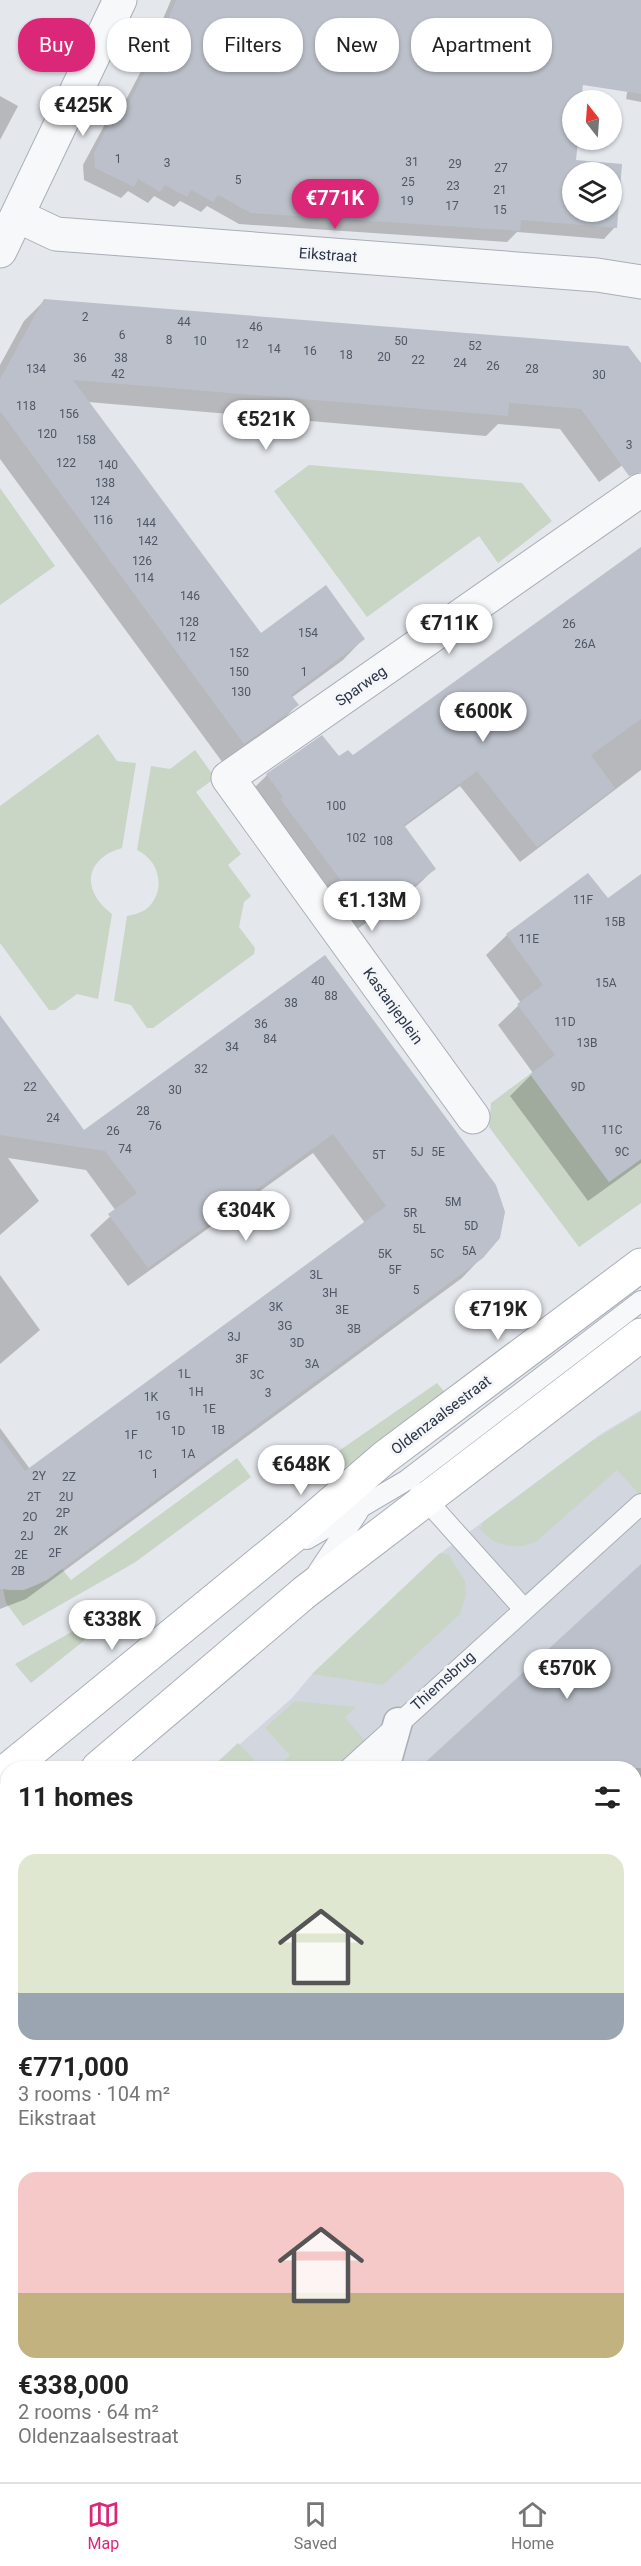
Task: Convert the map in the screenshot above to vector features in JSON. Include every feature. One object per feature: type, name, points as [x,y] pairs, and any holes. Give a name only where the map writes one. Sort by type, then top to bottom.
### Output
[{"type":"main road","name":"Oldenzaalsestraat","points":[[106,1761],[305,1592],[406,1479],[641,1266]]},
{"type":"main road","name":"Oldenzaalsestraat","points":[[19,1761],[249,1572],[641,1335]]},
{"type":"street","points":[[0,251],[120,0]]},
{"type":"street","name":"Eikstraat","points":[[18,216],[56,234],[597,275],[641,282]]},
{"type":"street","name":"Sparweg","points":[[228,778],[641,490]]},
{"type":"street","name":"Kastanjeplein","points":[[228,778],[473,1117]]},
{"type":"street","name":"Thiemsbrug","points":[[387,1761],[398,1722]]},
{"type":"lane","name":"Oldenzaalsestraat","points":[[249,1572],[359,1509],[406,1479],[641,1301]]},
{"type":"lane","points":[[406,1479],[523,1608]]},
{"type":"lane","name":"Thiemsbrug","points":[[398,1722],[641,1504]]},
{"type":"lane","name":"Oldenzaalsestraat","points":[[305,1592],[359,1509]]},
{"type":"lane","points":[[357,1761],[398,1722]]},
{"type":"shaded area","points":[[641,1410],[641,1761],[221,1761],[292,1698],[313,1673],[441,1553],[601,1434]]},
{"type":"green space","points":[[309,465],[522,483],[552,521],[498,563],[479,536],[367,617],[274,491]]},
{"type":"green space","points":[[0,488],[55,566],[0,605]]},
{"type":"green space","points":[[98,734],[117,761],[136,763],[122,848],[109,853],[100,860],[91,876],[95,896],[112,914],[98,999],[77,994],[55,1010],[49,1010],[0,943],[0,806]]},
{"type":"green space","points":[[195,750],[213,775],[211,781],[196,792],[241,854],[228,865],[251,896],[244,902],[239,927],[255,948],[254,954],[153,1028],[147,1028],[131,1005],[114,1001],[127,916],[145,910],[152,903],[158,886],[156,869],[145,855],[137,850],[151,766],[170,769]]},
{"type":"green space","points":[[530,1074],[609,1182],[641,1159],[641,1203],[579,1247],[489,1127],[491,1103]]},
{"type":"green space","points":[[437,1383],[447,1395],[360,1459],[299,1490],[291,1484]]},
{"type":"green space","points":[[641,1412],[641,1496],[617,1470],[536,1542],[521,1546],[506,1545],[492,1540],[480,1529],[483,1522],[592,1441]]},
{"type":"green space","points":[[237,1458],[251,1477],[134,1563],[23,1626],[6,1603],[3,1589],[27,1588],[42,1582],[62,1569],[71,1580]]},
{"type":"green space","points":[[440,1553],[449,1555],[465,1581],[466,1594],[460,1614],[383,1685],[312,1674]]},
{"type":"green space","points":[[121,1604],[125,1608],[31,1683],[15,1664]]},
{"type":"green space","points":[[295,1701],[356,1707],[345,1717],[366,1742],[343,1761],[284,1761],[290,1755],[265,1728]]},
{"type":"green space","points":[[238,1743],[254,1759],[252,1761],[219,1761]]},
{"type":"building","points":[[176,0],[641,0],[641,94],[583,85],[582,90],[562,90],[562,150],[577,150],[576,160],[599,162],[562,162],[562,222],[617,222],[617,228],[521,220],[520,231],[251,213],[218,195],[213,202],[191,190],[187,197],[165,185],[160,192],[138,179],[134,187],[95,168],[94,153],[116,110],[123,114],[145,72],[191,72],[191,18],[168,18]]},
{"type":"building","points":[[44,299],[628,346],[641,363],[641,472],[629,476],[581,409],[509,403],[508,416],[73,380],[261,633],[326,585],[365,639],[291,695],[299,705],[244,744],[0,411],[0,379]]},
{"type":"building","points":[[641,547],[641,719],[591,755],[615,788],[537,847],[477,771],[404,825],[436,869],[369,918],[280,799],[283,797],[266,774],[322,735],[339,756],[348,750],[353,755]]},
{"type":"building","points":[[588,873],[608,898],[641,874],[641,1159],[609,1182],[530,1074],[555,1055],[517,1004],[543,985],[506,934]]},
{"type":"building","points":[[325,955],[496,1185],[505,1212],[500,1238],[483,1258],[47,1580],[24,1590],[0,1589],[0,1437],[25,1471],[386,1206],[333,1134],[148,1268],[108,1214],[137,1193],[105,1151],[0,1135],[0,1015],[84,1130]]},
{"type":"building","points":[[641,1564],[641,1761],[427,1761]]}]
